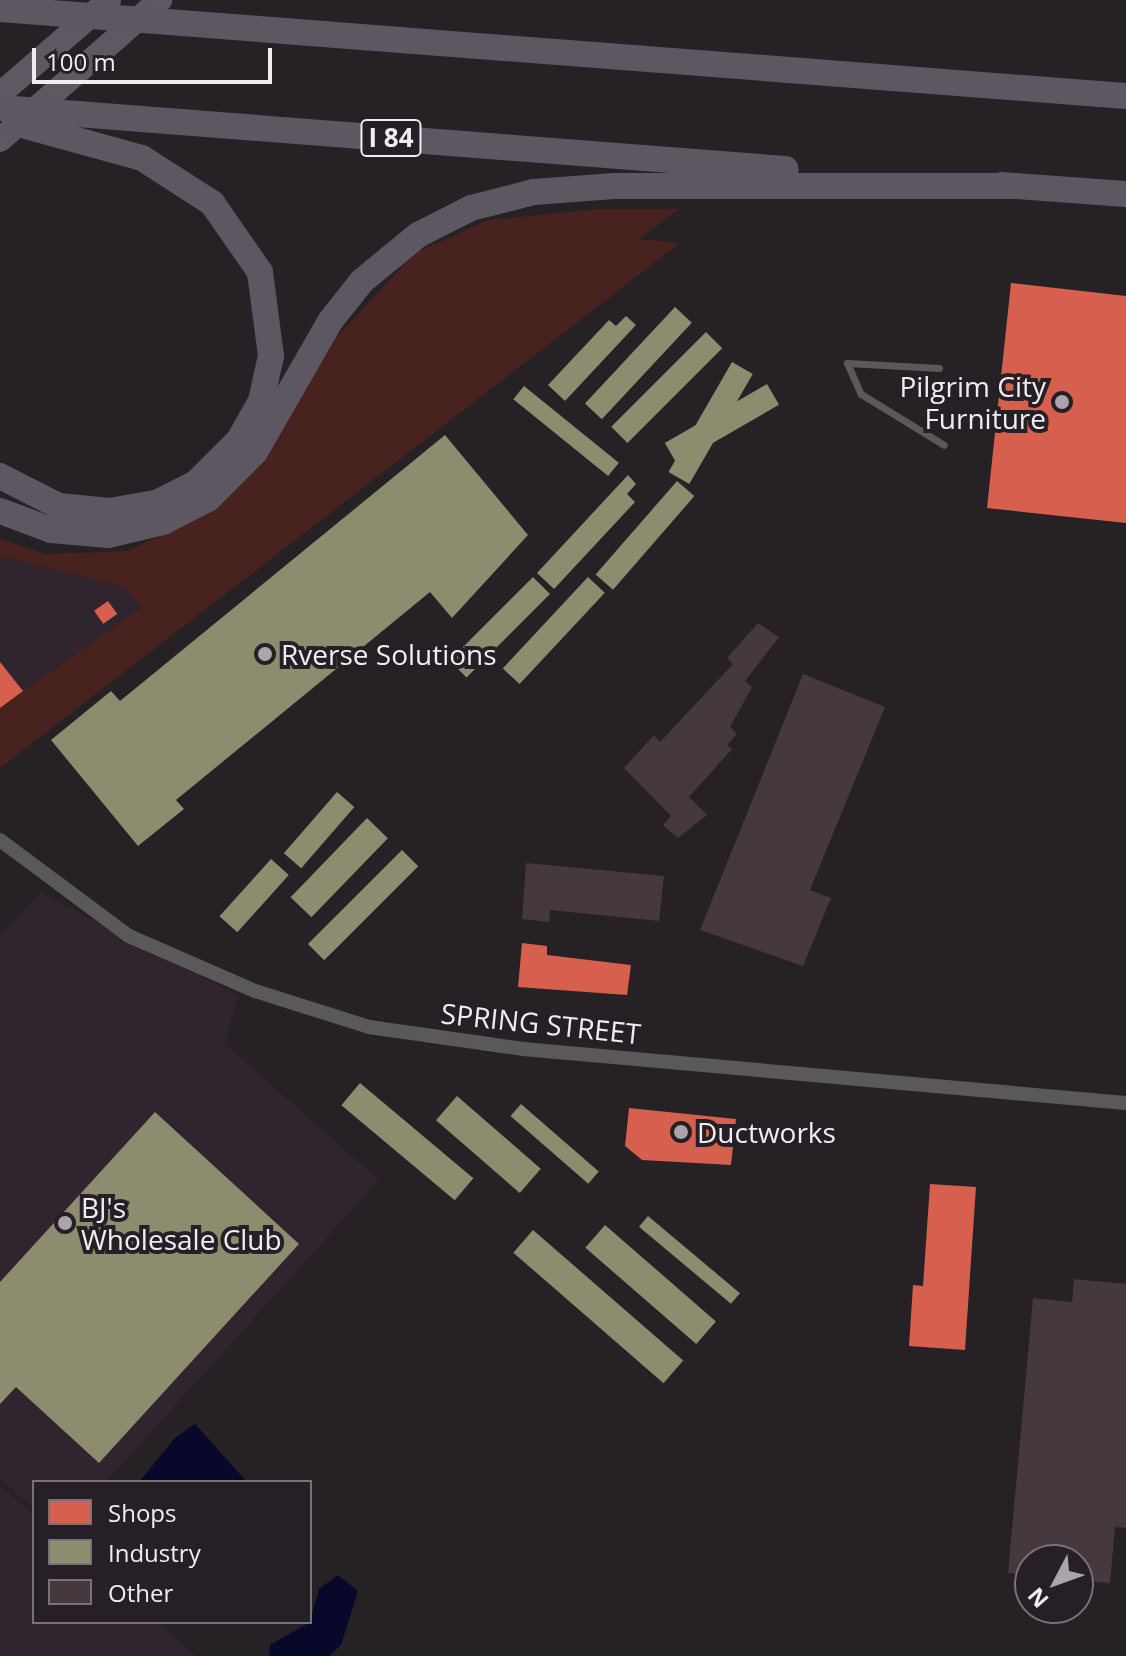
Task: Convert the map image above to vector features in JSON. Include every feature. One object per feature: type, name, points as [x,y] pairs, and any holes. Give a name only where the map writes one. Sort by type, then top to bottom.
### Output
[{"type":"highway","points":[[70,0],[206,24]]},
{"type":"highway","points":[[0,94],[109,0]]},
{"type":"highway","points":[[0,140],[160,0]]},
{"type":"highway","points":[[0,9],[1126,96]]},
{"type":"highway","name":"I 84","points":[[0,108],[689,161],[806,178],[1017,186],[1126,194]]},
{"type":"highway","points":[[0,119],[72,135],[167,171],[230,221],[268,299],[268,379],[225,457],[156,503],[109,511],[59,506],[0,476]]},
{"type":"highway","points":[[0,511],[51,530],[94,535],[137,530],[187,511],[240,470],[346,299],[418,235],[511,197],[659,185],[806,178]]},
{"type":"street","name":"SPRING STREET","points":[[0,840],[129,936],[243,986],[369,1027],[513,1048],[1126,1103]]},
{"type":"lane","points":[[939,368],[847,363],[861,394],[944,445]]},
{"type":"shaded area","points":[[598,209],[679,209],[639,239],[680,243],[0,768],[0,707],[142,607],[124,587],[0,556],[0,539],[45,554],[128,551],[191,520],[277,435],[338,335],[415,253],[488,220]]},
{"type":"shaded area","points":[[0,556],[124,587],[142,607],[0,707]]},
{"type":"shaded area","points":[[41,893],[238,995],[225,1044],[379,1180],[108,1480],[32,1480],[32,1507],[0,1479],[0,935]]},
{"type":"shaded area","points":[[0,1485],[32,1513],[32,1624],[159,1624],[196,1656],[0,1656]]},
{"type":"water","points":[[195,1424],[245,1480],[141,1480],[175,1438]]},
{"type":"water","points":[[338,1575],[358,1591],[341,1645],[329,1656],[269,1656],[270,1645],[307,1624],[312,1624],[319,1589]]},
{"type":"building: Shops","name":"Pilgrim City Furniture","points":[[1011,283],[1126,296],[1126,523],[987,508]]},
{"type":"building: Shops","points":[[108,601],[117,614],[103,624],[94,611]]},
{"type":"building: Shops","points":[[0,662],[23,691],[0,708]]},
{"type":"building: Shops","points":[[522,943],[547,946],[547,955],[631,965],[627,995],[518,987]]},
{"type":"building: Shops","name":"Ductworks","points":[[629,1108],[736,1119],[731,1165],[642,1160],[625,1146]]},
{"type":"building: Shops","points":[[930,1184],[976,1187],[965,1350],[909,1346],[913,1285],[923,1286]]},
{"type":"building: Industry","points":[[675,307],[692,323],[602,419],[585,404]]},
{"type":"building: Industry","points":[[626,316],[636,325],[565,401],[548,385],[609,320],[616,326]]},
{"type":"building: Industry","points":[[706,332],[722,348],[628,443],[611,427]]},
{"type":"building: Industry","points":[[732,362],[753,374],[689,484],[668,472]]},
{"type":"building: Industry","points":[[767,384],[779,405],[677,464],[665,443]]},
{"type":"building: Industry","points":[[524,386],[619,463],[608,476],[513,399]]},
{"type":"building: Industry","name":"Rverse Solutions","points":[[445,435],[528,535],[452,618],[430,592],[176,800],[184,809],[138,846],[51,740],[111,691],[120,701]]},
{"type":"building: Industry","points":[[628,475],[636,484],[627,494],[635,502],[554,589],[537,573]]},
{"type":"building: Industry","points":[[677,481],[694,496],[613,590],[596,575]]},
{"type":"building: Industry","points":[[533,577],[550,594],[467,677],[450,660]]},
{"type":"building: Industry","points":[[588,577],[605,593],[520,684],[503,668]]},
{"type":"building: Industry","points":[[337,792],[354,807],[301,868],[284,853]]},
{"type":"building: Industry","points":[[367,818],[388,838],[311,917],[291,897]]},
{"type":"building: Industry","points":[[402,850],[418,866],[324,960],[308,944]]},
{"type":"building: Industry","points":[[271,859],[289,875],[237,932],[219,916]]},
{"type":"building: Industry","points":[[360,1083],[473,1178],[455,1200],[341,1105]]},
{"type":"building: Industry","points":[[457,1096],[541,1169],[520,1193],[436,1120]]},
{"type":"building: Industry","points":[[521,1104],[599,1172],[588,1184],[511,1116]]},
{"type":"building: Industry","points":[[155,1112],[299,1244],[99,1463],[16,1387],[0,1404],[0,1282]]},
{"type":"building: Industry","points":[[648,1216],[740,1293],[731,1304],[639,1227]]},
{"type":"building: Industry","points":[[605,1225],[716,1321],[696,1344],[585,1248]]},
{"type":"building: Industry","points":[[533,1230],[683,1361],[664,1383],[513,1253]]},
{"type":"building: Other","points":[[758,623],[779,637],[745,681],[752,687],[730,727],[737,734],[727,745],[732,749],[689,797],[707,815],[678,838],[663,825],[671,816],[624,768],[654,735],[660,742],[733,664],[727,658]]},
{"type":"building: Other","points":[[803,674],[885,707],[810,890],[831,898],[803,966],[700,930]]},
{"type":"building: Other","points":[[526,863],[664,876],[659,921],[550,910],[549,922],[522,919]]},
{"type":"building: Other","points":[[1074,1279],[1126,1284],[1126,1528],[1115,1527],[1110,1583],[1094,1582],[1094,1544],[1014,1544],[1014,1574],[1008,1573],[1033,1298],[1072,1302]]},
{"type":"place","name":"Pilgrim City Furniture","points":[[1062,402]]},
{"type":"place","name":"Rverse Solutions","points":[[265,654]]},
{"type":"place","name":"Ductworks","points":[[681,1132]]},
{"type":"place","name":"BJ's Wholesale Club","points":[[65,1223]]}]
